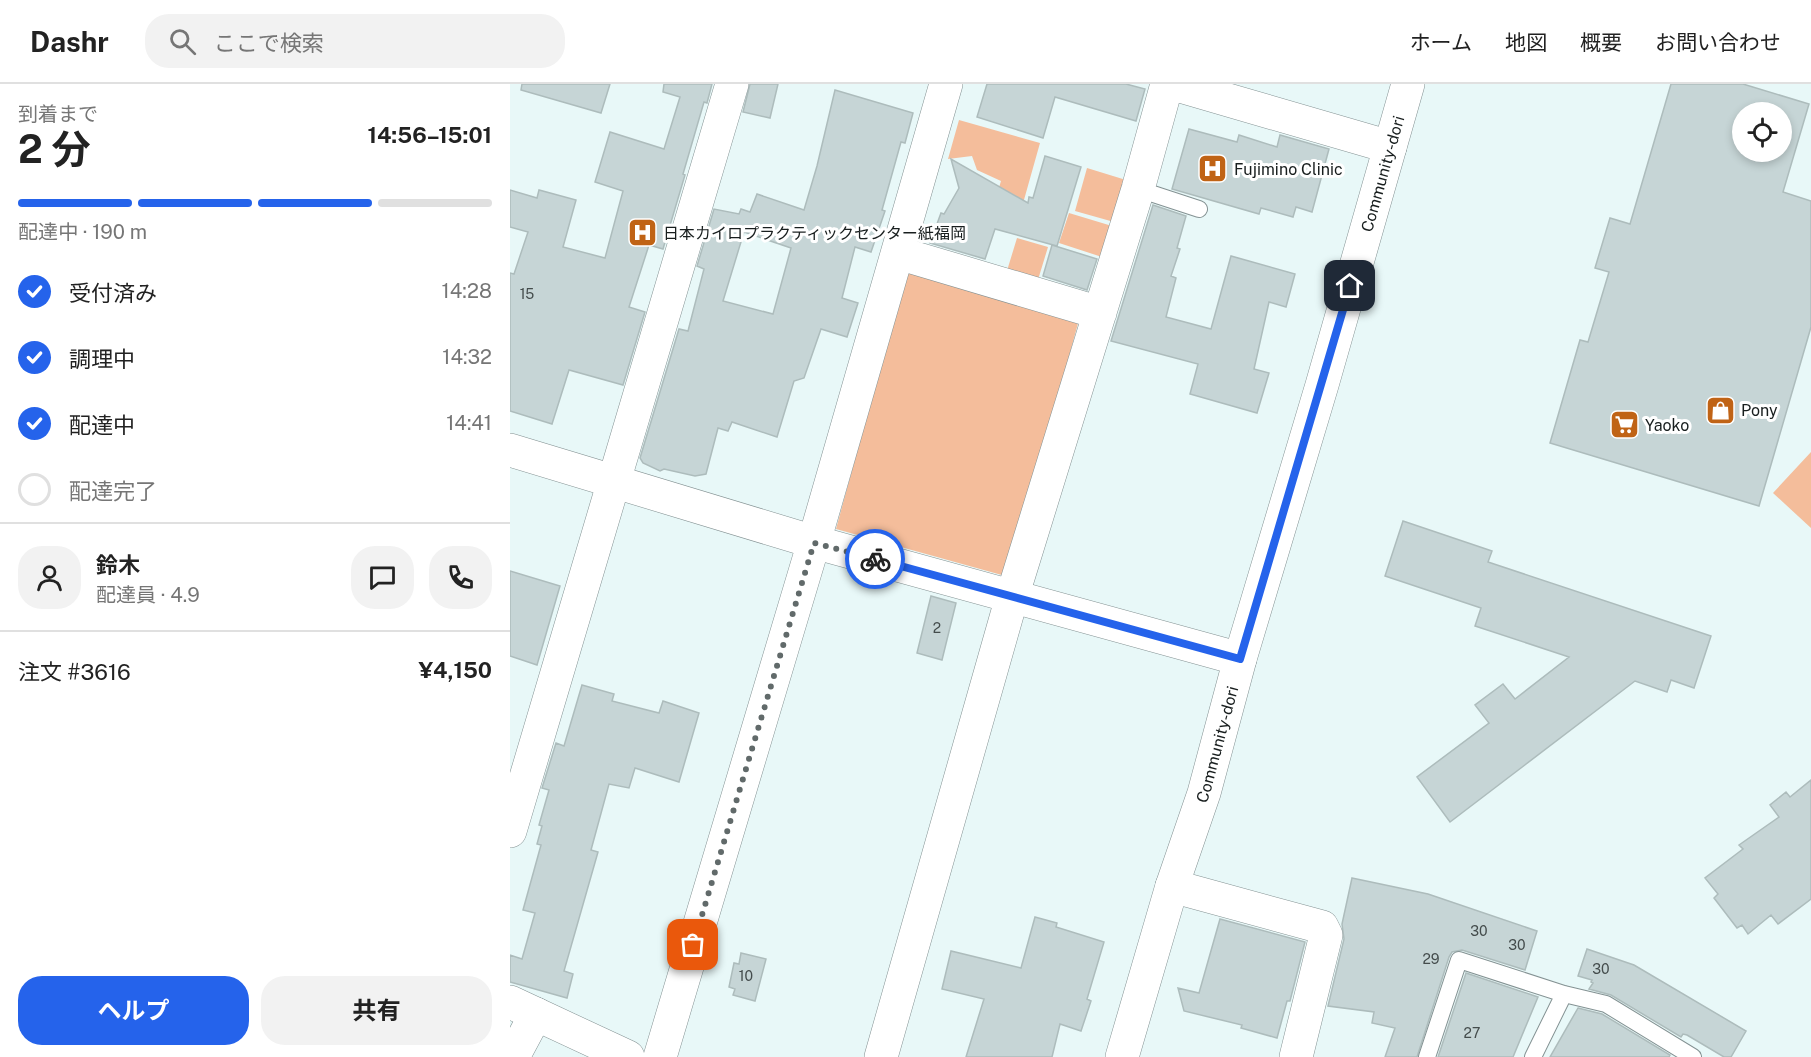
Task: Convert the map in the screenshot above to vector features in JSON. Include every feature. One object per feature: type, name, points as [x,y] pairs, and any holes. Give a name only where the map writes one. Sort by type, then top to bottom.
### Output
[{"type":"street","points":[[510,831],[732,84]]},
{"type":"street","points":[[660,1057],[814,543],[946,84]]},
{"type":"street","points":[[881,1057],[1012,597],[1138,189],[1167,84]]},
{"type":"street","points":[[1173,84],[1390,147]]},
{"type":"street","name":"Community-dori","points":[[1122,1057],[1172,886],[1204,793],[1240,659],[1322,385],[1408,84]]},
{"type":"street","points":[[898,253],[1100,312]]},
{"type":"street","points":[[510,450],[814,543],[1240,659]]},
{"type":"street","points":[[1172,886],[1322,927],[1326,935],[1296,1057]]},
{"type":"street","points":[[513,1057],[523,1008],[628,1057]]},
{"type":"lane","points":[[1138,189],[1199,209]]},
{"type":"lane","points":[[1427,1057],[1460,960],[1564,994],[1606,1004],[1693,1057]]},
{"type":"lane","points":[[1533,1057],[1564,994]]},
{"type":"shaded area","points":[[959,120],[1040,143],[1020,214],[998,191],[1001,181],[977,170],[972,156],[948,159]]},
{"type":"shaded area","points":[[1087,168],[1126,180],[1114,222],[1075,211]]},
{"type":"shaded area","points":[[1069,213],[1112,226],[1102,257],[1059,243]]},
{"type":"shaded area","points":[[1017,238],[1048,247],[1037,283],[1006,274]]},
{"type":"shaded area","points":[[907,268],[1080,316],[1009,577],[836,529]]},
{"type":"shaded area","points":[[1811,452],[1811,528],[1773,493]]},
{"type":"building","points":[[522,84],[610,84],[601,113],[521,90]]},
{"type":"building","points":[[664,84],[712,84],[707,103],[704,102],[663,249],[649,245],[629,307],[645,312],[623,385],[569,370],[552,424],[510,411],[510,273],[514,274],[528,232],[510,227],[510,190],[537,198],[539,190],[576,200],[563,247],[605,258],[623,191],[595,182],[610,132],[664,149],[680,97],[663,92]]},
{"type":"building","points":[[750,84],[778,84],[770,118],[743,112]]},
{"type":"building","points":[[987,84],[1126,84],[1145,89],[1136,121],[1055,97],[1043,138],[977,117]]},
{"type":"building","points":[[1671,84],[1743,84],[1809,104],[1792,162],[1792,102],[1732,102],[1732,162],[1792,162],[1783,192],[1811,201],[1811,327],[1759,506],[1550,443],[1580,340],[1588,342],[1609,272],[1595,268],[1610,218],[1630,224]]},
{"type":"building","points":[[835,90],[913,113],[905,143],[901,142],[882,210],[885,211],[871,252],[855,247],[842,298],[858,303],[847,337],[821,329],[804,378],[794,381],[777,437],[732,422],[728,431],[718,428],[706,474],[695,476],[664,469],[660,471],[643,463],[640,458],[679,329],[688,331],[704,269],[697,266],[714,209],[739,214],[741,209],[750,212],[757,194],[804,210]],"holes":[[[744,232],[791,248],[773,314],[723,301]]]},
{"type":"building","points":[[1189,129],[1237,142],[1239,135],[1277,147],[1280,135],[1329,149],[1312,212],[1296,207],[1293,217],[1261,208],[1259,214],[1172,189]]},
{"type":"building","points":[[1045,156],[1081,167],[1057,246],[995,229],[985,259],[930,243],[941,213],[944,214],[959,188],[951,159],[1028,203],[1029,197],[1033,198]]},
{"type":"building","points":[[1153,205],[1186,216],[1177,248],[1180,249],[1171,276],[1176,278],[1166,317],[1211,329],[1231,256],[1295,274],[1286,307],[1269,302],[1254,369],[1269,373],[1257,413],[1190,394],[1198,364],[1111,341]]},
{"type":"building","points":[[1052,245],[1097,259],[1087,290],[1043,276]]},
{"type":"building","points":[[1403,521],[1492,551],[1488,562],[1711,636],[1694,688],[1671,680],[1667,692],[1635,681],[1450,822],[1417,777],[1489,723],[1475,705],[1503,684],[1515,699],[1569,657],[1475,626],[1481,608],[1385,576]]},
{"type":"building","points":[[510,571],[560,586],[537,665],[510,656]]},
{"type":"building","points":[[931,596],[956,603],[942,660],[917,653]]},
{"type":"building","points":[[582,685],[614,694],[612,701],[659,713],[663,701],[699,713],[679,782],[635,768],[629,788],[609,784],[591,850],[598,852],[564,971],[573,974],[567,998],[510,982],[510,955],[522,959],[535,913],[523,910],[541,845],[537,844],[542,826],[539,825],[549,790],[542,788],[556,743],[564,746]]},
{"type":"building","points":[[1811,780],[1811,899],[1778,924],[1771,915],[1748,934],[1742,925],[1737,928],[1714,898],[1718,894],[1705,878],[1743,849],[1739,845],[1779,817],[1770,805],[1786,792],[1790,797]]},
{"type":"building","points":[[1352,878],[1428,894],[1537,931],[1525,970],[1462,950],[1452,952],[1417,1057],[1385,1057],[1395,1028],[1372,1023],[1374,1012],[1328,1006],[1344,939],[1342,924]]},
{"type":"building","points":[[1035,917],[1057,923],[1056,927],[1104,942],[1087,999],[1091,1001],[1081,1031],[1060,1024],[1052,1057],[966,1057],[984,999],[942,989],[951,951],[1021,968]]},
{"type":"building","points":[[1220,919],[1305,942],[1290,1001],[1287,1001],[1277,1038],[1241,1028],[1242,1025],[1184,1011],[1178,988],[1199,993]]},
{"type":"building","points":[[1587,949],[1634,965],[1746,1031],[1731,1057],[1724,1057],[1687,1035],[1683,1034],[1681,1037],[1611,995],[1589,989],[1593,983],[1592,980],[1578,976]]},
{"type":"building","points":[[741,953],[766,959],[755,1001],[733,995],[735,989],[729,987],[734,963],[739,964]]},
{"type":"building","points":[[1466,973],[1538,997],[1513,1057],[1438,1057]]},
{"type":"building","points":[[1578,1008],[1602,1014],[1670,1055],[1669,1057],[1550,1057]]},
{"type":"way so far","points":[[693,945],[814,543],[875,559]]},
{"type":"place","name":"Fujimino Clinic","points":[[1213,169]]},
{"type":"place","name":"日本カイロプラクティックセンター紙福岡","points":[[642,233]]},
{"type":"place","name":"Pony","points":[[1720,410]]},
{"type":"place","name":"Yaoko","points":[[1624,425]]},
{"type":"route","points":[[875,559],[1240,659],[1350,286]]}]
